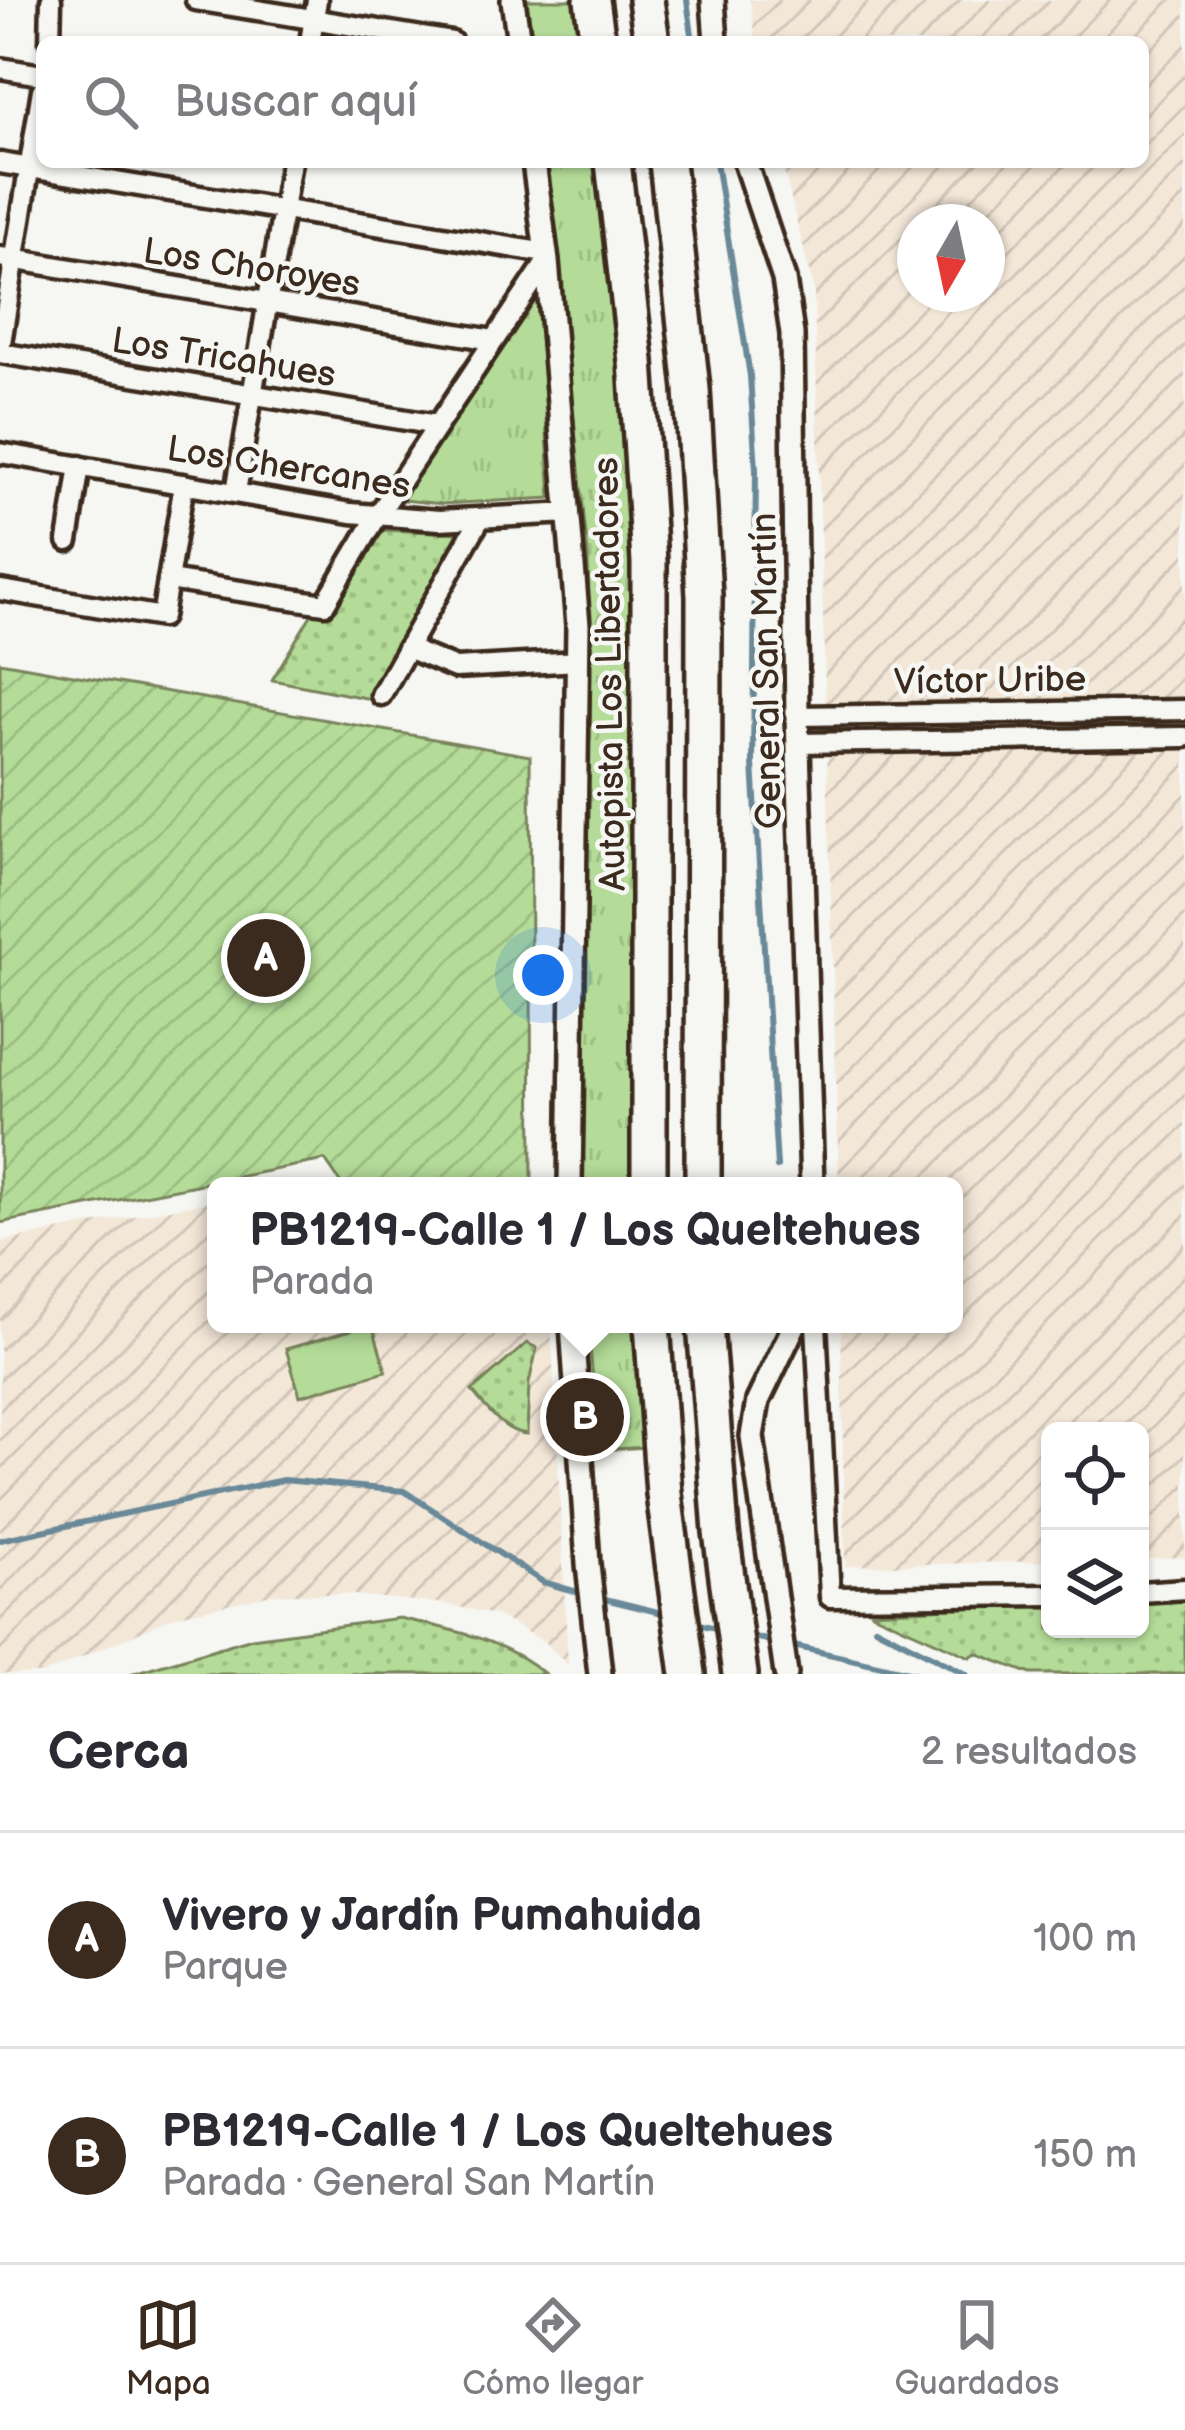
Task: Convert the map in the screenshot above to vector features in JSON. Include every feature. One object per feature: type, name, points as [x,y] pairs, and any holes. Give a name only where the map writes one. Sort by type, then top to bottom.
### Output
[{"type":"highway","points":[[592,0],[597,36]]},
{"type":"highway","points":[[646,0],[651,36]]},
{"type":"highway","name":"Autopista Los Libertadores","points":[[614,168],[638,383],[650,562],[650,1177]]},
{"type":"highway","points":[[668,168],[690,367],[704,596],[703,1177]]},
{"type":"highway","points":[[653,1333],[674,1587],[687,1664]]},
{"type":"highway","points":[[706,1333],[714,1462],[740,1671]]},
{"type":"street","points":[[50,36],[51,0]]},
{"type":"street","points":[[196,0],[316,10],[426,36]]},
{"type":"street","points":[[513,0],[518,36]]},
{"type":"street","points":[[713,0],[716,36]]},
{"type":"street","points":[[0,68],[36,74]]},
{"type":"street","points":[[0,351],[7,259],[36,127]]},
{"type":"street","points":[[0,163],[547,257]]},
{"type":"street","points":[[236,492],[290,168]]},
{"type":"street","points":[[536,168],[570,513],[579,661],[571,1177]]},
{"type":"street","name":"General San Martín","points":[[748,168],[778,255],[792,334],[797,716],[812,1177]]},
{"type":"street","points":[[168,580],[325,604],[547,257]]},
{"type":"street","name":"Los Choroyes","points":[[7,259],[493,340]]},
{"type":"street","name":"Los Tricahues","points":[[0,351],[437,425]]},
{"type":"street","name":"Los Chercanes","points":[[0,453],[378,515],[480,520],[570,513]]},
{"type":"street","points":[[68,541],[80,466]]},
{"type":"street","points":[[0,590],[162,617],[184,484]]},
{"type":"street","points":[[381,695],[480,520]]},
{"type":"street","points":[[407,648],[455,668],[579,661]]},
{"type":"street","name":"Víctor Uribe","points":[[797,716],[1185,710]]},
{"type":"street","name":"Víctor Uribe","points":[[798,743],[1185,737]]},
{"type":"street","points":[[573,1333],[600,1674]]},
{"type":"street","points":[[786,1674],[752,1436],[758,1401],[791,1333]]},
{"type":"street","points":[[816,1333],[830,1597],[1041,1595]]},
{"type":"street","points":[[1149,1591],[1185,1589]]},
{"type":"shaded area","points":[[750,0],[1185,0],[1185,1557],[1149,1559],[1149,1422],[1041,1422],[1041,1561],[845,1566],[841,1333],[963,1333],[963,1177],[839,1177],[814,290],[784,168],[1149,168],[1149,36],[755,36]]},
{"type":"shaded area","points":[[207,1202],[207,1333],[551,1333],[568,1665],[543,1641],[496,1615],[445,1604],[343,1594],[272,1594],[175,1616],[44,1674],[0,1674],[0,1242]]},
{"type":"green space","points":[[527,0],[579,0],[584,36],[532,36]]},
{"type":"green space","points":[[548,168],[601,168],[635,504],[637,1177],[583,1177],[581,996],[591,680],[588,555]]},
{"type":"green space","points":[[538,290],[551,498],[442,504],[393,499]]},
{"type":"green space","points":[[381,530],[461,533],[371,699],[272,680],[311,615],[334,605]]},
{"type":"green space","points":[[0,662],[530,756],[532,1177],[337,1177],[325,1160],[237,1177],[207,1177],[207,1183],[0,1223]]},
{"type":"green space","points":[[341,1333],[375,1333],[386,1371],[300,1396],[286,1349]]},
{"type":"green space","points":[[589,1333],[640,1333],[646,1447],[599,1450]]},
{"type":"green space","points":[[527,1343],[537,1348],[529,1383],[527,1434],[503,1424],[472,1391]]},
{"type":"green space","points":[[1185,1597],[1185,1672],[1181,1674],[1031,1674],[976,1653],[970,1657],[870,1612],[1041,1603],[1041,1638],[1149,1638],[1149,1599]]},
{"type":"green space","points":[[399,1618],[494,1644],[545,1674],[130,1674],[252,1638]]},
{"type":"waterway","points":[[687,0],[692,36]]},
{"type":"waterway","points":[[717,168],[750,376],[756,470],[753,764],[777,1167]]},
{"type":"waterway","points":[[0,1540],[283,1480],[404,1491],[543,1582],[584,1594]]},
{"type":"waterway","points":[[597,1597],[666,1614]]},
{"type":"waterway","points":[[690,1622],[724,1630]]},
{"type":"waterway","points":[[875,1627],[966,1674]]},
{"type":"waterway","points":[[748,1636],[776,1642]]},
{"type":"waterway","points":[[789,1645],[917,1674]]},
{"type":"place","name":"Vivero y Jardín Pumahuida","points":[[266,958]]},
{"type":"place","name":"PB1219-Calle 1 / Los Queltehues","points":[[585,1417]]}]
